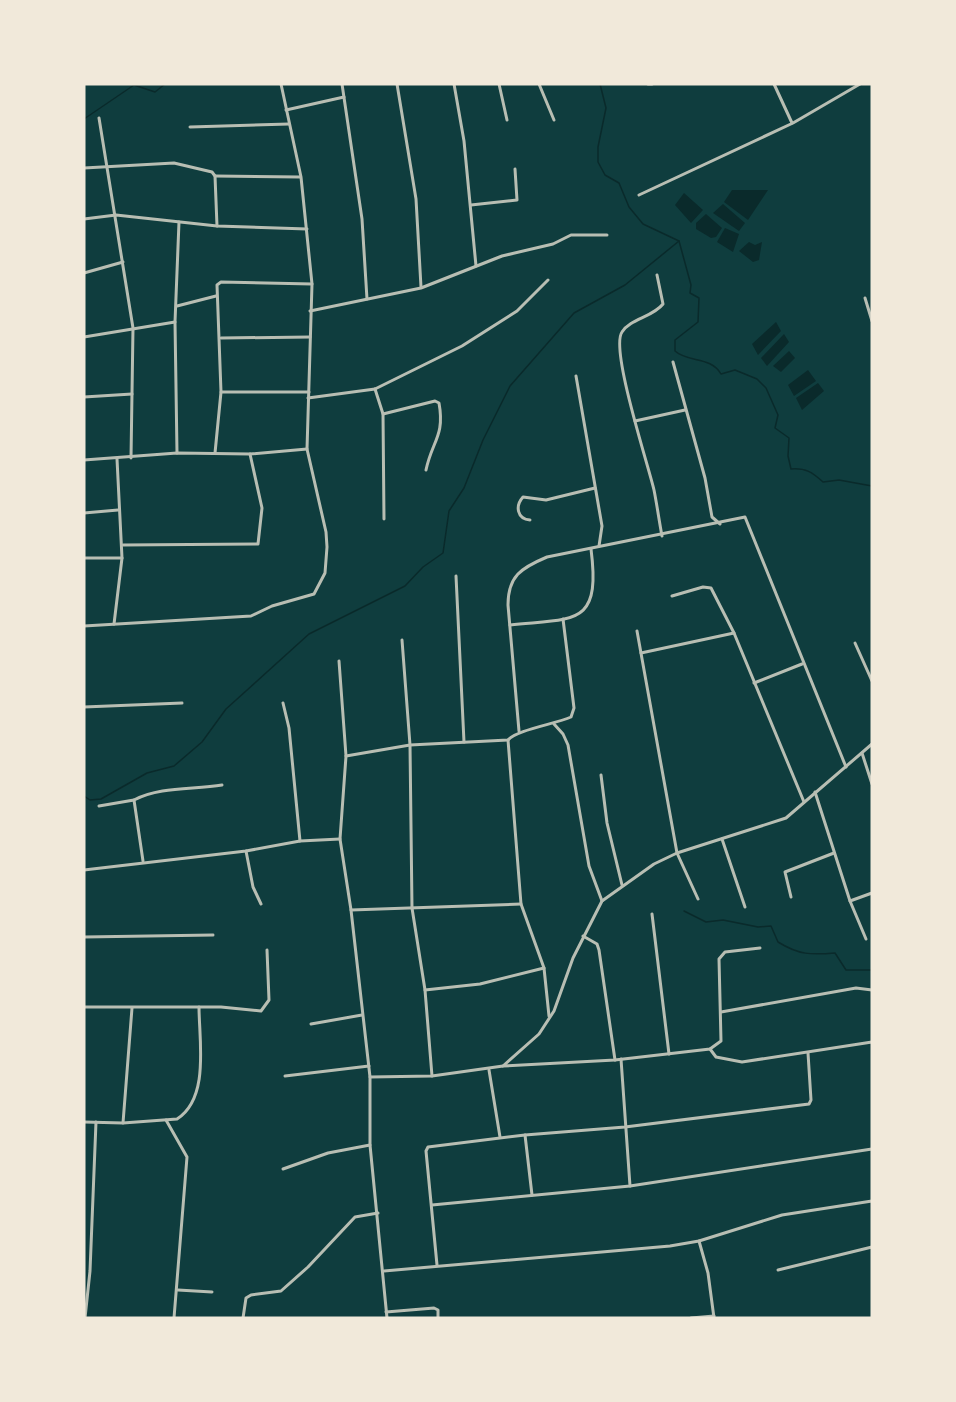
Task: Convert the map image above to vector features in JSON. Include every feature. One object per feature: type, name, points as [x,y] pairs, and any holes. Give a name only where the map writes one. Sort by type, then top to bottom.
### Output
[{"type":"street","points":[[84,626],[251,616],[272,606],[314,594],[325,573],[326,532],[307,449],[312,284],[301,177],[281,84]]},
{"type":"street","points":[[342,84],[362,219],[367,299]]},
{"type":"street","points":[[397,84],[414,188],[421,288]]},
{"type":"street","points":[[454,84],[471,205],[476,266]]},
{"type":"street","points":[[498,84],[507,120]]},
{"type":"street","points":[[538,84],[554,120]]},
{"type":"street","points":[[774,84],[793,123]]},
{"type":"street","points":[[639,195],[793,123],[860,84]]},
{"type":"street","points":[[286,111],[344,97]]},
{"type":"street","points":[[99,118],[133,328],[131,458]]},
{"type":"street","points":[[190,127],[289,124]]},
{"type":"street","points":[[84,168],[174,163],[204,169],[215,176],[301,177]]},
{"type":"street","points":[[471,205],[517,200],[515,169]]},
{"type":"street","points":[[215,176],[217,226]]},
{"type":"street","points":[[84,219],[116,215],[217,226],[307,229]]},
{"type":"street","points":[[177,453],[175,322],[179,222]]},
{"type":"street","points":[[310,311],[421,288],[502,256],[553,244],[571,235],[607,235]]},
{"type":"street","points":[[84,273],[123,262]]},
{"type":"street","points":[[657,275],[663,304],[647,318],[627,327],[620,338],[621,362],[662,536]]},
{"type":"street","points":[[308,398],[375,389],[462,346],[492,328],[536,294],[548,280]]},
{"type":"street","points":[[215,453],[221,392],[221,338],[217,285],[221,282],[312,284]]},
{"type":"street","points":[[177,306],[217,296]]},
{"type":"street","points":[[865,298],[872,321]]},
{"type":"street","points":[[84,337],[175,322]]},
{"type":"street","points":[[221,338],[310,338]]},
{"type":"street","points":[[673,362],[705,478],[712,517],[708,526]]},
{"type":"street","points":[[576,376],[585,420],[589,462],[602,526],[599,546]]},
{"type":"street","points":[[375,389],[383,414],[384,519]]},
{"type":"street","points":[[221,392],[309,392]]},
{"type":"street","points":[[84,397],[132,394]]},
{"type":"street","points":[[383,414],[435,401],[439,403],[441,431],[429,457],[426,470]]},
{"type":"street","points":[[635,421],[685,410]]},
{"type":"street","points":[[84,460],[177,453],[250,454],[307,449]]},
{"type":"street","points":[[123,545],[258,544],[262,508],[250,454]]},
{"type":"street","points":[[114,624],[123,545],[118,510],[117,459]]},
{"type":"street","points":[[530,520],[524,520],[519,515],[518,507],[523,497],[546,500],[595,488]]},
{"type":"street","points":[[84,513],[118,510]]},
{"type":"street","points":[[712,517],[720,524]]},
{"type":"street","points":[[519,731],[508,590],[513,578],[530,564],[547,557],[662,536],[739,518],[746,519],[802,664],[846,767]]},
{"type":"street","points":[[510,625],[563,619],[583,611],[591,600],[594,588],[591,549]]},
{"type":"street","points":[[84,558],[122,558]]},
{"type":"street","points":[[456,576],[464,742]]},
{"type":"street","points":[[672,596],[704,587],[711,588],[734,633],[804,802]]},
{"type":"street","points":[[346,756],[410,745],[508,740],[519,731],[554,723],[574,713],[563,619]]},
{"type":"street","points":[[637,631],[677,853],[698,899]]},
{"type":"street","points":[[641,653],[734,633]]},
{"type":"street","points":[[402,640],[410,745],[412,908],[425,990],[432,1076]]},
{"type":"street","points":[[855,643],[872,681]]},
{"type":"street","points":[[339,660],[346,756],[340,839],[351,910],[369,1066],[370,1145],[387,1318]]},
{"type":"street","points":[[753,683],[802,664]]},
{"type":"street","points":[[84,707],[182,703]]},
{"type":"street","points":[[283,703],[289,728],[300,841]]},
{"type":"street","points":[[554,723],[568,745],[589,866],[602,901]]},
{"type":"street","points":[[508,740],[521,904],[544,968],[549,1018]]},
{"type":"street","points":[[503,1066],[528,1046],[549,1018],[583,936],[602,901],[654,864],[677,853],[786,818],[872,744]]},
{"type":"street","points":[[862,753],[872,784]]},
{"type":"street","points":[[601,775],[607,823],[623,886]]},
{"type":"street","points":[[99,806],[134,800],[174,789],[200,789],[222,784]]},
{"type":"street","points":[[815,792],[850,901],[866,939]]},
{"type":"street","points":[[134,800],[143,861]]},
{"type":"street","points":[[84,870],[143,861],[246,851],[300,841],[340,839]]},
{"type":"street","points":[[722,839],[745,907]]},
{"type":"street","points":[[246,851],[253,887],[261,904]]},
{"type":"street","points":[[791,897],[785,872],[834,853]]},
{"type":"street","points":[[850,901],[872,893]]},
{"type":"street","points":[[351,910],[521,904]]},
{"type":"street","points":[[652,914],[669,1054]]},
{"type":"street","points":[[84,937],[213,935]]},
{"type":"street","points":[[583,936],[597,944],[599,950],[615,1060]]},
{"type":"street","points":[[370,1077],[432,1076],[489,1070],[503,1066],[615,1060],[710,1049],[721,1041],[719,959],[725,952],[760,948]]},
{"type":"street","points":[[84,1007],[240,1008],[253,1012],[267,1006],[267,950]]},
{"type":"street","points":[[425,990],[480,984],[544,968]]},
{"type":"street","points":[[721,1012],[856,988],[872,990]]},
{"type":"street","points":[[123,1123],[132,1008]]},
{"type":"street","points":[[84,1122],[123,1123],[166,1120],[183,1115],[193,1098],[200,1076],[199,1008]]},
{"type":"street","points":[[310,1024],[362,1015]]},
{"type":"street","points":[[710,1049],[716,1057],[742,1062],[872,1042]]},
{"type":"street","points":[[437,1265],[426,1152],[428,1147],[525,1134],[625,1127],[809,1104],[808,1053]]},
{"type":"street","points":[[621,1059],[630,1186]]},
{"type":"street","points":[[285,1076],[369,1066]]},
{"type":"street","points":[[489,1070],[500,1137]]},
{"type":"street","points":[[166,1120],[187,1156],[174,1318]]},
{"type":"street","points":[[85,1318],[90,1272],[96,1122]]},
{"type":"street","points":[[525,1134],[532,1196]]},
{"type":"street","points":[[283,1169],[328,1153],[370,1145]]},
{"type":"street","points":[[432,1205],[630,1186],[872,1149]]},
{"type":"street","points":[[384,1271],[670,1246],[699,1241],[782,1215],[872,1201]]},
{"type":"street","points":[[243,1318],[246,1298],[251,1295],[281,1291],[308,1267],[355,1217],[378,1213]]},
{"type":"street","points":[[691,1318],[714,1317],[708,1273],[699,1241]]},
{"type":"street","points":[[778,1270],[872,1247]]},
{"type":"street","points":[[84,1271],[90,1272]]},
{"type":"street","points":[[177,1290],[212,1292]]},
{"type":"street","points":[[386,1312],[434,1308],[438,1310],[438,1318]]},
{"type":"water","points":[[732,190],[768,190],[748,220],[724,202]]},
{"type":"water","points":[[684,193],[703,210],[691,223],[675,205]]},
{"type":"water","points":[[723,204],[745,223],[739,231],[713,213]]},
{"type":"water","points":[[706,214],[722,228],[716,237],[711,238],[696,229],[696,223]]},
{"type":"water","points":[[725,228],[739,234],[733,252],[717,242]]},
{"type":"water","points":[[749,242],[755,245],[762,242],[759,260],[753,262],[739,251]]},
{"type":"water","points":[[776,322],[781,331],[758,355],[752,344]]},
{"type":"water","points":[[784,334],[789,342],[767,366],[761,358]]},
{"type":"water","points":[[789,351],[795,358],[781,372],[773,366]]},
{"type":"water","points":[[808,370],[816,381],[794,396],[788,385]]},
{"type":"water","points":[[818,383],[824,391],[802,410],[796,398]]},
{"type":"waterway","points":[[84,119],[134,85],[155,92],[165,84]]},
{"type":"waterway","points":[[600,84],[606,108],[598,147],[598,162],[605,175],[619,183],[629,207],[643,224],[679,241],[691,285],[690,293],[699,298],[698,322],[675,340],[675,351],[680,355],[711,364],[721,374],[735,370],[757,379],[766,388],[778,415],[775,428],[789,438],[788,456],[791,469],[808,471],[823,482],[839,480],[872,486]]},
{"type":"waterway","points":[[84,796],[90,800],[101,799],[147,773],[174,766],[202,742],[226,709],[309,634],[405,586],[423,567],[443,553],[449,511],[464,488],[483,440],[510,386],[574,313],[625,285],[679,241]]},
{"type":"waterway","points":[[684,911],[706,922],[723,920],[758,927],[771,926],[778,942],[792,949],[812,954],[835,953],[846,970],[872,970]]}]
